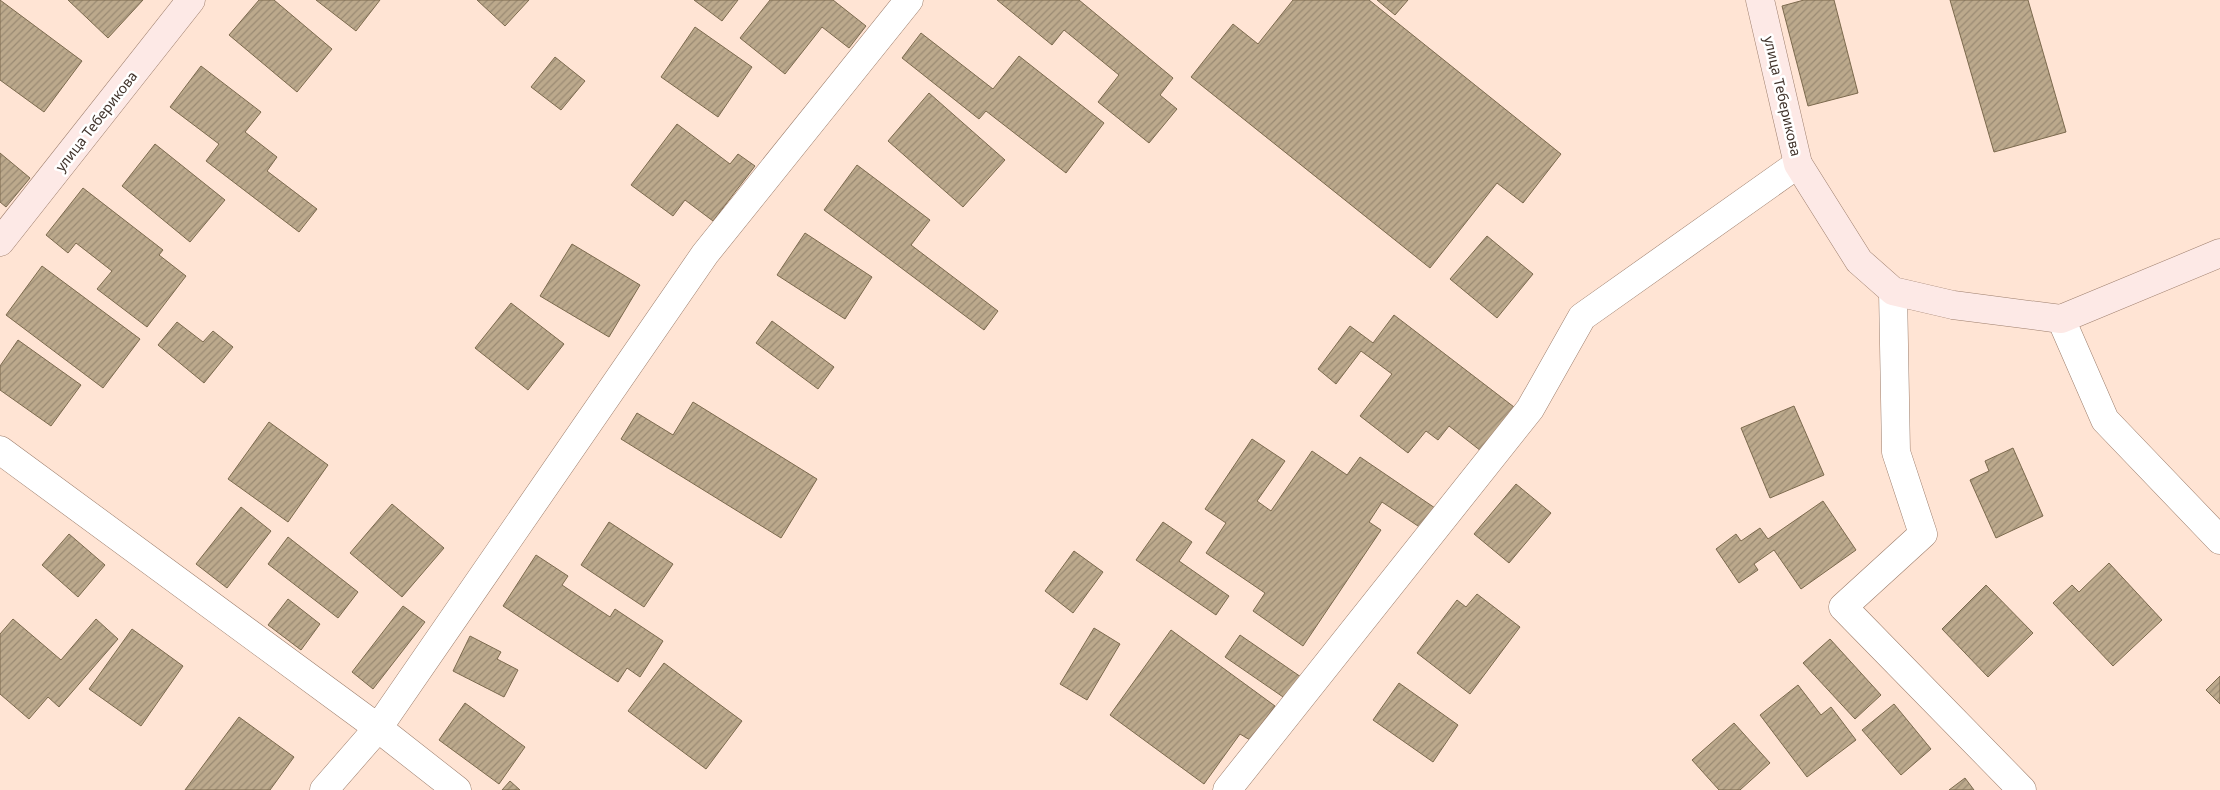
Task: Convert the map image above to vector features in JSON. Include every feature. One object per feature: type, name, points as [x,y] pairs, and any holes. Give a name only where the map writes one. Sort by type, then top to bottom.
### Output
[{"type":"street","name":"улица Теберикова","points":[[0,242],[191,0]]},
{"type":"street","points":[[324,790],[378,728],[705,254],[909,0]]},
{"type":"street","name":"улица Теберикова","points":[[1760,0],[1798,164],[1859,261],[1893,291],[1953,305],[2060,319]]},
{"type":"street","points":[[1228,790],[1530,409],[1582,317],[1798,164]]},
{"type":"street","points":[[2220,253],[2060,319],[2105,420],[2220,540]]},
{"type":"street","points":[[1893,291],[1896,452],[1924,534],[1843,607],[2022,790]]},
{"type":"street","points":[[0,450],[378,728],[458,790]]},
{"type":"building","points":[[0,0],[82,61],[44,112],[0,80]]},
{"type":"building","points":[[68,0],[143,0],[108,38]]},
{"type":"building","points":[[259,0],[274,0],[332,49],[297,92],[229,35]]},
{"type":"building","points":[[316,0],[380,0],[356,31]]},
{"type":"building","points":[[477,0],[529,0],[505,26]]},
{"type":"building","points":[[694,0],[738,0],[722,21]]},
{"type":"building","points":[[770,0],[833,0],[866,26],[849,48],[822,27],[785,74],[740,38]]},
{"type":"building","points":[[997,0],[1079,0],[1173,78],[1160,95],[1177,109],[1149,143],[1098,102],[1119,75],[1064,30],[1052,45]]},
{"type":"building","points":[[1293,0],[1369,0],[1561,154],[1523,203],[1497,183],[1430,268],[1191,77],[1233,24],[1258,44]]},
{"type":"building","points":[[1377,0],[1408,0],[1395,15]]},
{"type":"building","points":[[1804,0],[1834,0],[1858,93],[1808,106],[1782,6]]},
{"type":"building","points":[[1950,0],[2028,0],[2066,132],[1994,152]]},
{"type":"building","points":[[695,27],[752,67],[718,117],[661,77]]},
{"type":"building","points":[[921,33],[993,89],[1019,56],[1104,123],[1066,173],[986,111],[979,119],[902,58]]},
{"type":"building","points":[[555,57],[585,81],[561,110],[531,87]]},
{"type":"building","points":[[201,66],[261,112],[245,132],[277,157],[267,171],[317,209],[299,232],[206,161],[219,144],[170,107]]},
{"type":"building","points":[[929,93],[1005,160],[963,207],[888,141]]},
{"type":"building","points":[[677,124],[730,164],[738,154],[755,166],[713,221],[685,200],[673,216],[631,185]]},
{"type":"building","points":[[155,144],[225,200],[190,242],[122,186]]},
{"type":"building","points":[[0,153],[30,178],[6,207],[0,202]]},
{"type":"building","points":[[857,165],[930,220],[911,245],[998,311],[984,330],[824,210]]},
{"type":"building","points":[[83,188],[163,250],[159,255],[186,276],[147,327],[97,289],[112,271],[76,243],[68,253],[46,235]]},
{"type":"building","points":[[805,233],[872,277],[845,319],[777,275]]},
{"type":"building","points":[[1487,236],[1533,274],[1497,318],[1450,279]]},
{"type":"building","points":[[572,244],[640,285],[609,337],[540,296]]},
{"type":"building","points":[[42,266],[140,339],[103,388],[6,315]]},
{"type":"building","points":[[511,303],[564,344],[528,390],[475,348]]},
{"type":"building","points":[[1394,315],[1514,407],[1481,451],[1449,426],[1438,440],[1426,431],[1408,453],[1360,416],[1392,374],[1361,351],[1336,384],[1318,369],[1350,326],[1373,343]]},
{"type":"building","points":[[772,321],[834,367],[818,389],[756,343]]},
{"type":"building","points":[[177,322],[203,342],[213,331],[233,347],[204,383],[158,345]]},
{"type":"building","points":[[18,340],[81,385],[51,426],[0,390],[0,366]]},
{"type":"building","points":[[693,402],[817,479],[781,538],[621,439],[637,413],[673,435]]},
{"type":"building","points":[[1794,406],[1824,475],[1770,498],[1741,428]]},
{"type":"building","points":[[269,422],[328,465],[288,522],[228,479]]},
{"type":"building","points":[[1252,439],[1285,461],[1257,501],[1271,511],[1312,451],[1347,475],[1360,457],[1435,508],[1421,528],[1382,502],[1369,522],[1381,530],[1303,646],[1253,611],[1265,593],[1206,553],[1226,523],[1205,509]]},
{"type":"building","points":[[2013,448],[2043,516],[1996,538],[1970,480],[1989,471],[1985,461]]},
{"type":"building","points":[[1516,484],[1551,513],[1509,563],[1474,534]]},
{"type":"building","points":[[1823,501],[1856,550],[1801,589],[1774,550],[1754,564],[1758,570],[1739,583],[1716,549],[1736,534],[1741,541],[1760,528],[1768,539]]},
{"type":"building","points":[[392,504],[444,548],[402,597],[350,553]]},
{"type":"building","points":[[241,507],[271,531],[227,588],[196,564]]},
{"type":"building","points":[[609,522],[673,564],[644,607],[581,565]]},
{"type":"building","points":[[1163,522],[1192,542],[1179,561],[1229,596],[1216,615],[1136,560]]},
{"type":"building","points":[[69,534],[105,565],[78,597],[42,565]]},
{"type":"building","points":[[288,537],[358,592],[338,618],[268,564]]},
{"type":"building","points":[[1074,551],[1103,572],[1073,613],[1045,591]]},
{"type":"building","points":[[536,555],[568,576],[562,585],[610,617],[615,609],[663,641],[640,677],[627,668],[618,682],[503,606]]},
{"type":"building","points":[[2109,563],[2162,620],[2113,666],[2053,603],[2072,585],[2079,592]]},
{"type":"building","points":[[1986,585],[2033,633],[1988,677],[1942,629]]},
{"type":"building","points":[[1477,594],[1520,627],[1470,694],[1417,653],[1457,600],[1466,607]]},
{"type":"building","points":[[288,599],[320,624],[301,650],[268,625]]},
{"type":"building","points":[[403,606],[425,622],[373,689],[352,672]]},
{"type":"building","points":[[13,619],[61,660],[96,619],[118,639],[59,707],[48,697],[29,719],[0,694],[0,634]]},
{"type":"building","points":[[1094,628],[1120,644],[1087,700],[1060,684]]},
{"type":"building","points":[[132,629],[183,666],[141,726],[89,689]]},
{"type":"building","points":[[1171,630],[1275,706],[1250,740],[1240,734],[1204,784],[1110,715]]},
{"type":"building","points":[[1240,635],[1301,677],[1286,699],[1225,657]]},
{"type":"building","points":[[470,636],[501,652],[497,659],[518,670],[504,697],[453,671]]},
{"type":"building","points":[[1830,639],[1881,695],[1855,719],[1803,663]]},
{"type":"building","points":[[664,663],[742,721],[706,769],[628,711]]},
{"type":"building","points":[[2220,676],[2220,704],[2206,690]]},
{"type":"building","points":[[1399,683],[1458,725],[1433,762],[1373,720]]},
{"type":"building","points":[[1798,685],[1821,715],[1831,707],[1856,740],[1807,777],[1760,715]]},
{"type":"building","points":[[465,703],[525,747],[499,784],[439,740]]},
{"type":"building","points":[[1894,704],[1931,749],[1901,775],[1862,730]]},
{"type":"building","points":[[239,717],[294,757],[270,790],[185,790]]},
{"type":"building","points":[[1734,723],[1770,763],[1740,790],[1719,790],[1692,760]]},
{"type":"building","points":[[1965,778],[1974,790],[1949,790]]},
{"type":"building","points":[[510,781],[520,790],[502,790]]}]
